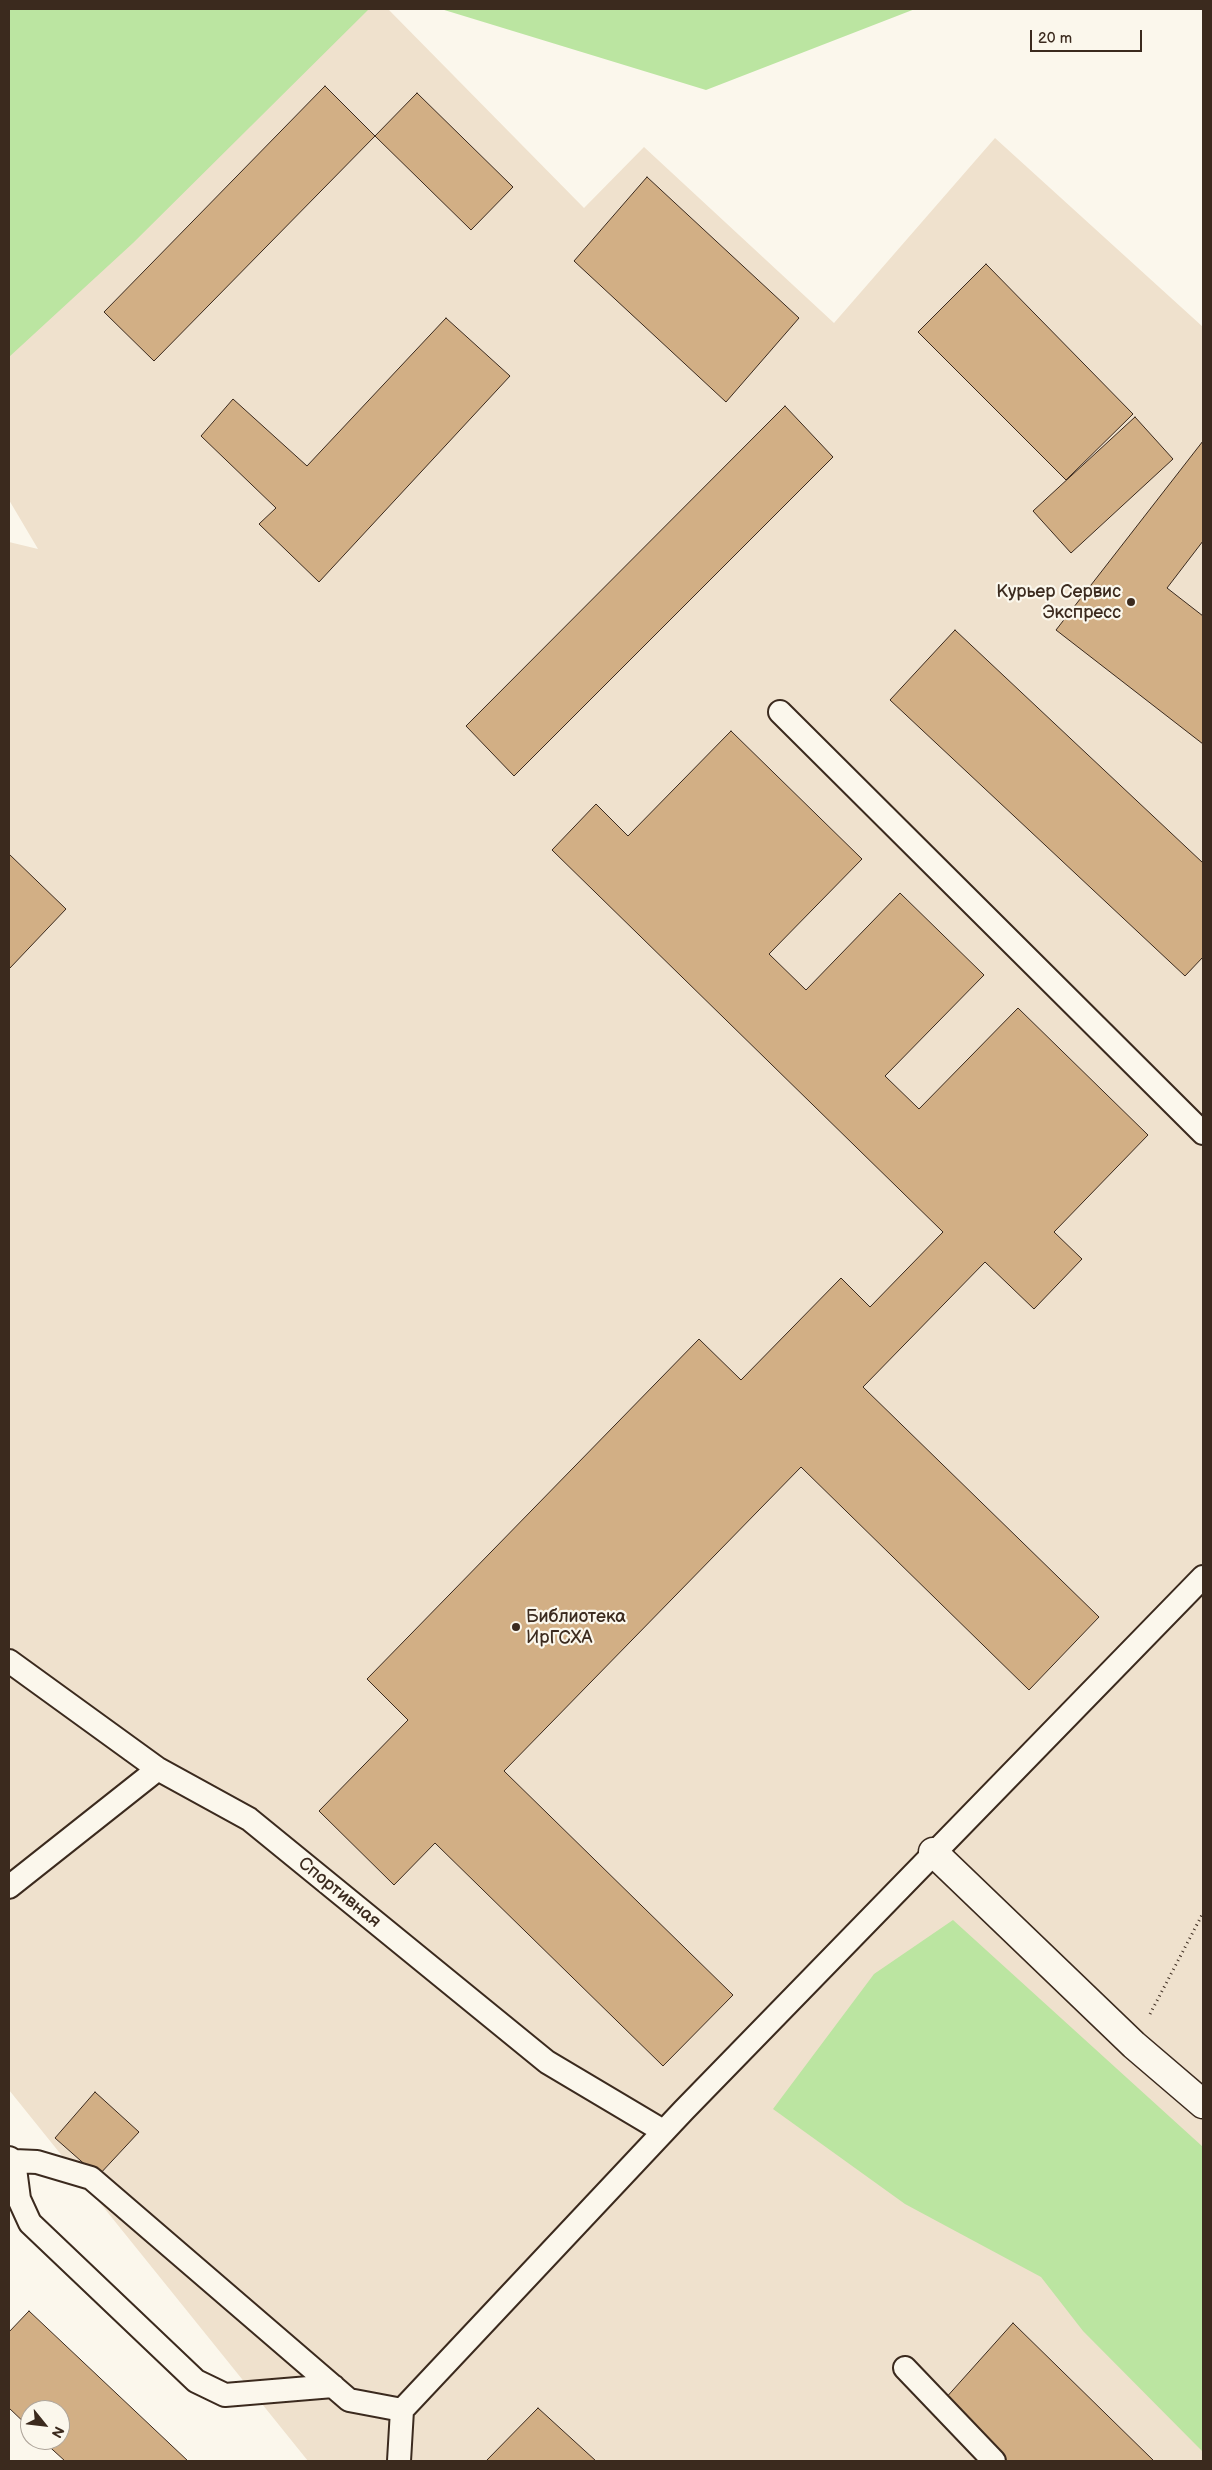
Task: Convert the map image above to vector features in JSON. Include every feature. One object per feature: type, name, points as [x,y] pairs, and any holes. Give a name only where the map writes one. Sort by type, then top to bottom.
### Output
[{"type":"street","points":[[933,1852],[1134,2046],[1203,2104]]},
{"type":"lane","points":[[780,712],[1203,1133]]},
{"type":"lane","points":[[399,2461],[402,2410],[663,2132],[933,1852],[1203,1577]]},
{"type":"lane","name":"Спортивная","points":[[9,1661],[158,1769],[249,1819],[547,2062],[663,2132]]},
{"type":"lane","points":[[9,1887],[158,1769]]},
{"type":"lane","points":[[334,2386],[224,2395],[196,2381],[30,2223],[19,2199],[11,2160],[36,2162],[91,2178],[334,2386],[349,2400],[402,2410]]},
{"type":"lane","points":[[905,2368],[994,2461]]},
{"type":"path","points":[[1134,2046],[1203,1913]]},
{"type":"shaded area","points":[[359,9],[388,9],[584,208],[644,147],[834,323],[995,138],[1203,327],[1203,2461],[308,2461],[9,2090],[9,542],[38,549],[9,500],[9,349]]},
{"type":"green space","points":[[9,9],[369,9],[133,243],[9,357]]},
{"type":"green space","points":[[441,9],[915,9],[706,90]]},
{"type":"green space","points":[[953,1920],[1203,2147],[1203,2452],[1083,2331],[1041,2277],[905,2204],[773,2109],[874,1974]]},
{"type":"building","points":[[325,86],[375,136],[154,361],[104,312]]},
{"type":"building","points":[[417,93],[513,187],[471,230],[375,136]]},
{"type":"building","points":[[647,177],[799,318],[726,402],[574,261]]},
{"type":"building","points":[[986,264],[1133,414],[1066,480],[918,332]]},
{"type":"building","points":[[446,318],[510,376],[319,582],[259,524],[276,508],[201,436],[233,399],[307,466]]},
{"type":"building","points":[[785,406],[833,457],[514,776],[466,726]]},
{"type":"building","points":[[1135,417],[1173,459],[1071,553],[1033,511]]},
{"type":"building","name":"Курьер Сервис Экспресс","points":[[1203,441],[1203,541],[1167,588],[1203,616],[1203,744],[1056,630]]},
{"type":"building","points":[[955,630],[1203,863],[1203,957],[1185,976],[890,700]]},
{"type":"building","points":[[731,731],[862,859],[769,954],[806,990],[900,893],[984,975],[885,1076],[919,1109],[1018,1008],[1148,1135],[1054,1232],[1082,1259],[1034,1309],[985,1262],[863,1387],[1099,1617],[1029,1690],[801,1467],[504,1771],[733,1995],[663,2066],[435,1843],[394,1885],[319,1811],[408,1720],[367,1679],[699,1339],[741,1380],[841,1278],[870,1307],[943,1232],[552,850],[596,804],[628,836]]},
{"type":"building","points":[[9,854],[66,909],[10,968],[9,967]]},
{"type":"building","points":[[95,2092],[139,2132],[98,2176],[55,2138]]},
{"type":"building","points":[[29,2311],[188,2461],[65,2461],[53,2450],[70,2450],[70,2400],[20,2400],[20,2418],[9,2408],[9,2332]]},
{"type":"building","points":[[1013,2323],[1154,2461],[1006,2461],[944,2400]]},
{"type":"building","points":[[538,2408],[596,2461],[486,2461]]},
{"type":"place","name":"Курьер Сервис Экспресс","points":[[1131,602]]},
{"type":"place","name":"Библиотека ИрГСХА","points":[[516,1627]]}]
